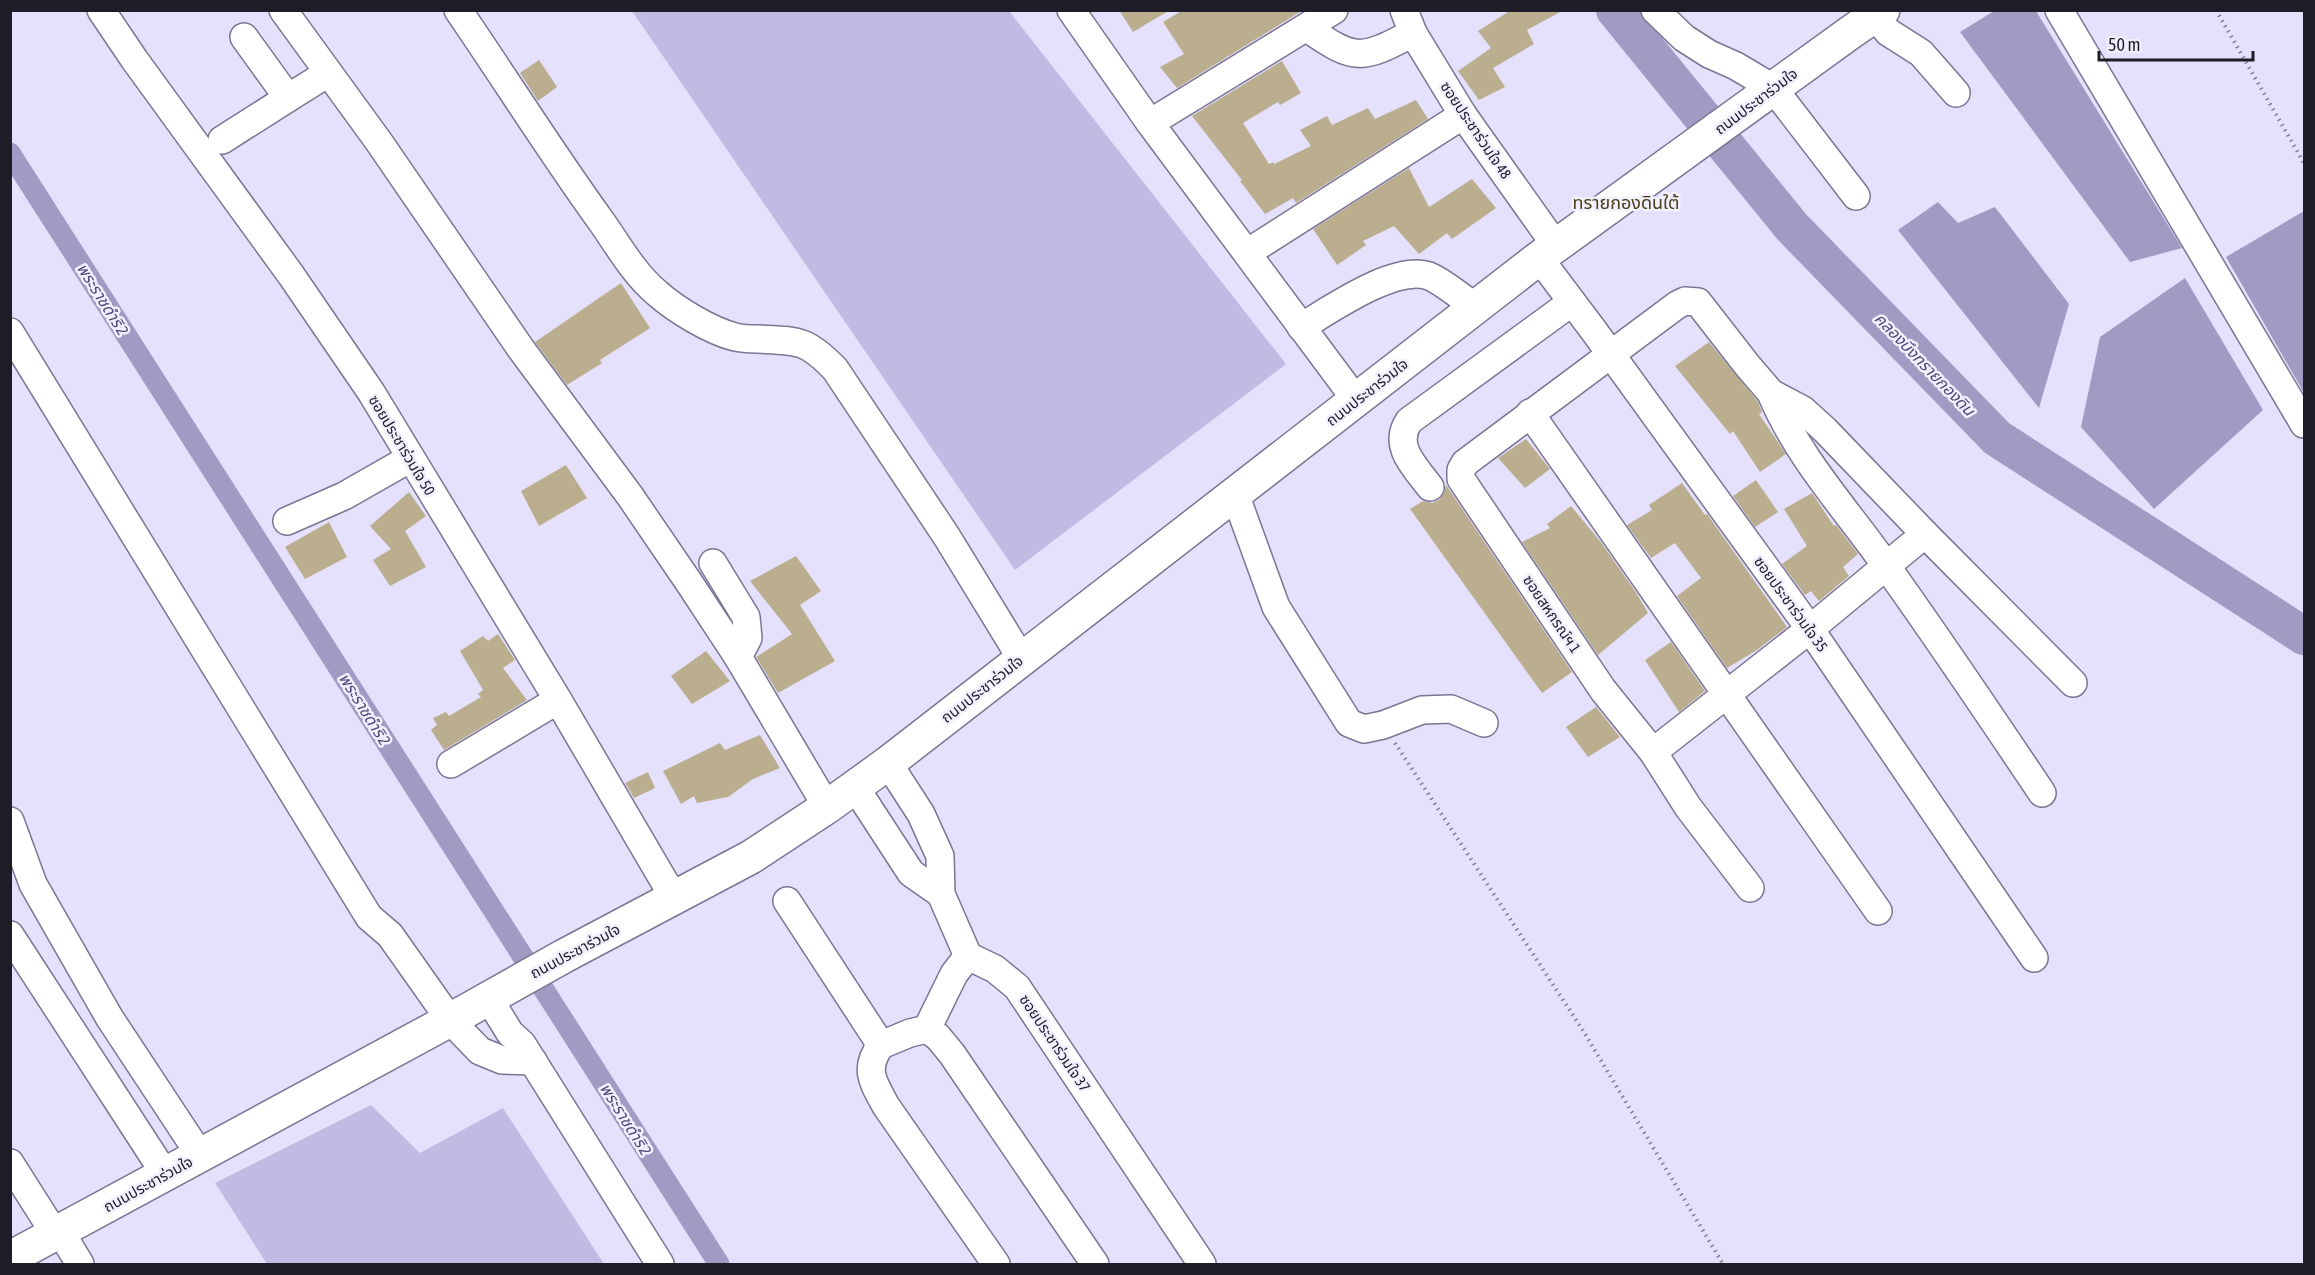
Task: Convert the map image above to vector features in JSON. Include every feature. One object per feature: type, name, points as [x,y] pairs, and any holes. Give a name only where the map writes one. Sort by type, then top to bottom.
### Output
[{"type":"main road","name":"ถนนประชาร่วมใจ","points":[[10,1258],[564,956],[751,857],[826,807],[888,763],[1547,252],[1876,12]]},
{"type":"street","name":"ซอยประชาร่วมใจ 50","points":[[101,10],[134,59],[291,274],[371,392],[409,459],[558,700],[674,898]]},
{"type":"street","points":[[284,10],[379,142],[521,349],[630,496],[738,657],[826,807]]},
{"type":"street","points":[[458,10],[558,162],[638,273],[657,293],[716,331],[737,338],[787,339],[806,344],[835,369],[947,537],[1021,658]]},
{"type":"street","points":[[1071,10],[1150,123],[1356,400]]},
{"type":"street","points":[[1150,123],[1334,10]]},
{"type":"street","points":[[1655,10],[1684,38],[1773,88],[1856,196]]},
{"type":"street","points":[[2059,10],[2304,424]]},
{"type":"street","points":[[1876,12],[1888,32],[1922,53],[1956,93]]},
{"type":"street","points":[[1307,28],[1329,44],[1362,55],[1378,51],[1408,22]]},
{"type":"street","name":"ซอยประชาร่วมใจ 48","points":[[1408,22],[1547,252]]},
{"type":"street","points":[[244,37],[288,98]]},
{"type":"street","points":[[222,140],[328,73]]},
{"type":"street","points":[[1247,253],[1463,115]]},
{"type":"street","name":"ซอยประชาร่วมใจ 35","points":[[1547,252],[1572,302],[1810,628],[2034,958]]},
{"type":"street","points":[[1301,327],[1372,285],[1415,275],[1429,276],[1476,307]]},
{"type":"street","points":[[1878,912],[1530,413],[1677,304],[1685,301],[1698,302],[1746,366],[1771,393],[1787,429],[1805,457],[1887,566],[1960,669],[2042,793]]},
{"type":"street","points":[[1430,487],[1408,458],[1402,442],[1402,431],[1409,421],[1572,302]]},
{"type":"street","points":[[10,332],[369,917],[390,935],[450,1020],[480,1051],[502,1060],[533,1061]]},
{"type":"street","points":[[1771,393],[1803,410],[1825,430],[2073,683]]},
{"type":"street","name":"ซอยสหกรณ์ฯ 1","points":[[1530,413],[1465,463],[1461,470],[1463,484],[1603,690],[1653,752],[1688,807],[1750,888]]},
{"type":"street","points":[[286,522],[344,496],[409,459]]},
{"type":"street","points":[[1235,494],[1276,607],[1349,723],[1364,729],[1383,725],[1422,710],[1451,709],[1485,723]]},
{"type":"street","points":[[1653,752],[1925,534]]},
{"type":"street","points":[[713,563],[746,617],[748,638],[738,657]]},
{"type":"street","points":[[451,764],[558,700]]},
{"type":"street","points":[[888,763],[921,814],[940,856],[941,894],[968,956],[954,974],[927,1029]]},
{"type":"street","points":[[855,787],[911,873],[941,894]]},
{"type":"street","points":[[10,821],[33,884],[109,1017],[200,1155]]},
{"type":"street","points":[[787,901],[881,1045]]},
{"type":"street","points":[[10,935],[165,1174]]},
{"type":"street","name":"ซอยประชาร่วมใจ 37","points":[[968,956],[995,969],[1017,987],[1202,1264]]},
{"type":"street","points":[[496,994],[510,1033],[522,1044],[660,1264]]},
{"type":"street","points":[[996,1264],[881,1097],[872,1080],[870,1065],[881,1045],[910,1033],[927,1029],[939,1037],[1095,1264]]},
{"type":"street","points":[[10,1163],[80,1264]]},
{"type":"path","points":[[2216,10],[2304,163]]},
{"type":"path","points":[[1383,725],[1582,1029],[1723,1264]]},
{"type":"shaded area","points":[[632,11],[1009,11],[1286,364],[1015,570]]},
{"type":"shaded area","points":[[1994,11],[2036,11],[2182,248],[2130,262],[1960,32]]},
{"type":"shaded area","points":[[1938,202],[1958,223],[1995,207],[2069,304],[2039,408],[1898,230]]},
{"type":"shaded area","points":[[2304,211],[2304,393],[2226,257]]},
{"type":"shaded area","points":[[2185,278],[2263,410],[2154,509],[2081,427],[2100,337]]},
{"type":"shaded area","points":[[371,1105],[420,1153],[503,1108],[604,1264],[267,1264],[215,1183]]},
{"type":"building","points":[[1119,10],[1170,10],[1133,32]]},
{"type":"building","points":[[1183,10],[1303,10],[1177,88],[1160,67],[1184,54],[1163,22]]},
{"type":"building","points":[[1511,10],[1564,10],[1527,30],[1534,44],[1493,68],[1505,87],[1479,100],[1458,71],[1491,48],[1478,31]]},
{"type":"building","points":[[539,60],[557,87],[538,101],[520,73]]},
{"type":"building","points":[[1282,61],[1301,93],[1280,105],[1278,102],[1243,123],[1269,164],[1273,162],[1274,164],[1311,146],[1300,130],[1327,116],[1332,125],[1368,108],[1375,119],[1416,100],[1428,119],[1296,203],[1293,198],[1265,214],[1240,181],[1242,180],[1192,116]]},
{"type":"building","points":[[1409,168],[1429,207],[1472,179],[1496,208],[1452,239],[1447,233],[1419,254],[1394,226],[1363,241],[1366,245],[1337,265],[1313,229]]},
{"type":"building","points":[[621,283],[650,328],[600,360],[602,363],[567,385],[535,342]]},
{"type":"building","points":[[1709,342],[1758,402],[1762,412],[1759,414],[1786,454],[1760,472],[1733,431],[1730,434],[1675,366]]},
{"type":"building","points":[[1526,439],[1550,469],[1525,488],[1498,458]]},
{"type":"building","points":[[566,465],[587,498],[539,526],[521,491]]},
{"type":"building","points":[[1756,480],[1778,512],[1755,527],[1733,496]]},
{"type":"building","points":[[1682,483],[1705,515],[1707,514],[1787,627],[1757,650],[1727,668],[1677,596],[1701,578],[1675,543],[1651,558],[1627,525],[1652,510],[1649,505]]},
{"type":"building","points":[[1446,485],[1572,672],[1542,693],[1410,509],[1423,501],[1432,503],[1439,500]]},
{"type":"building","points":[[409,492],[426,516],[405,531],[426,567],[390,586],[373,560],[391,549],[370,526]]},
{"type":"building","points":[[1812,493],[1834,526],[1836,525],[1858,554],[1843,567],[1849,576],[1819,601],[1811,591],[1805,595],[1782,564],[1807,546],[1784,509]]},
{"type":"building","points":[[1571,506],[1600,541],[1648,613],[1598,655],[1522,542],[1550,528],[1547,524]]},
{"type":"building","points":[[329,522],[347,557],[305,579],[285,547]]},
{"type":"building","points":[[796,556],[821,591],[800,605],[835,661],[778,693],[756,657],[792,634],[750,581]]},
{"type":"building","points":[[498,634],[515,660],[503,668],[527,700],[444,750],[431,730],[437,725],[433,718],[446,712],[449,716],[481,697],[478,694],[483,690],[460,651],[483,636],[488,641]]},
{"type":"building","points":[[1671,642],[1705,691],[1679,712],[1645,660]]},
{"type":"building","points":[[706,651],[730,681],[692,704],[671,676]]},
{"type":"building","points":[[1596,707],[1620,737],[1588,757],[1566,727]]},
{"type":"building","points":[[760,735],[780,768],[753,779],[728,797],[697,803],[694,796],[681,804],[663,771],[720,743],[725,750]]},
{"type":"building","points":[[648,772],[655,788],[634,798],[625,783]]},
{"type":"waterway","name":"คลองบึงทรายกองดิน","points":[[1615,10],[1792,227],[1997,438],[2304,636]]},
{"type":"waterway","name":"พระราชดำริ 2","points":[[10,153],[719,1264]]},
{"type":"district","name":"ทรายกองดินใต้","points":[[1626,202]]}]
